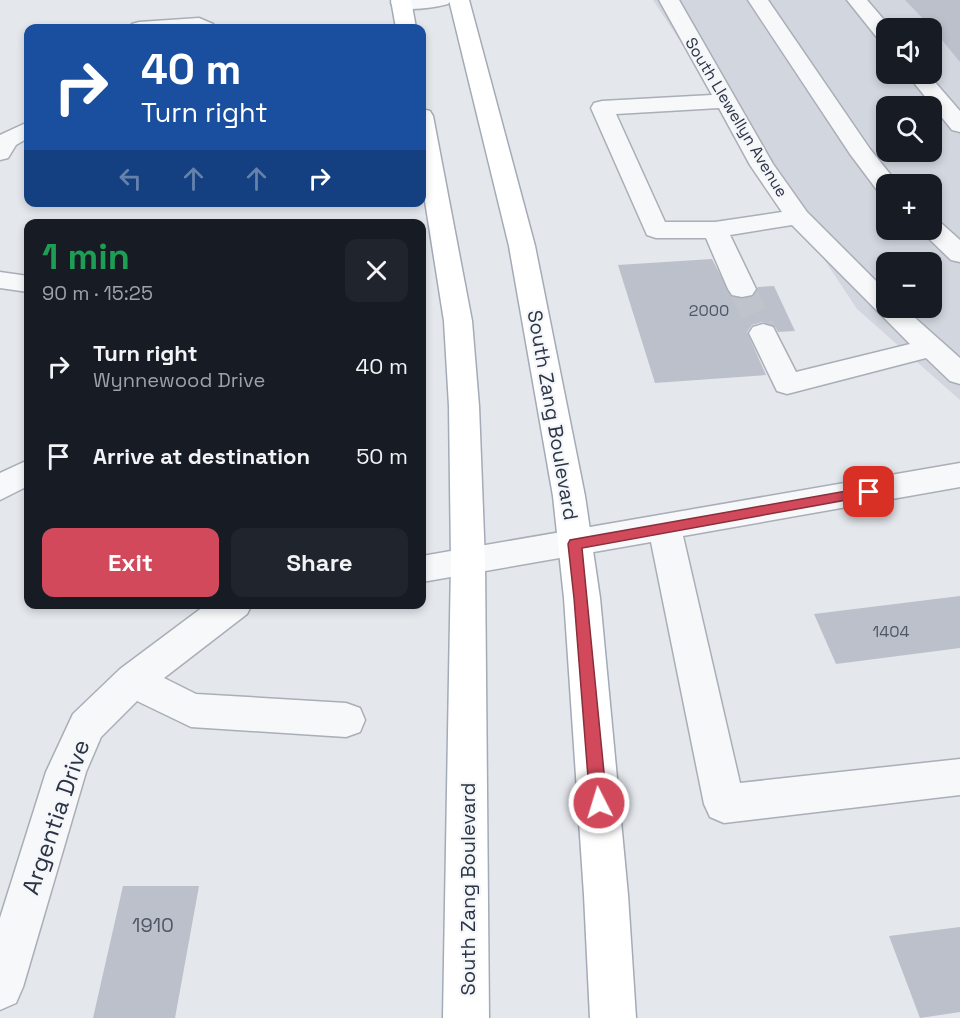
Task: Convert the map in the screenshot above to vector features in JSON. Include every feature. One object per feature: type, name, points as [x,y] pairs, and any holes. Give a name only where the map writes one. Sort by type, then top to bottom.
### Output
[{"type":"main road","name":"South Zang Boulevard","points":[[459,0],[522,246],[563,461],[582,598],[606,895],[613,1018]]},
{"type":"main road","points":[[401,2],[405,24]]},
{"type":"main road","name":"South Zang Boulevard","points":[[426,139],[458,321],[464,406],[468,562],[466,1018]]},
{"type":"street","points":[[401,2],[441,0]]},
{"type":"street","name":"South Llewellyn Avenue","points":[[669,0],[762,165],[798,217],[876,296]]},
{"type":"street","points":[[758,0],[861,154],[877,174]]},
{"type":"street","points":[[857,0],[876,24]]},
{"type":"street","points":[[925,84],[960,125]]},
{"type":"street","points":[[726,101],[602,108],[656,230],[715,230],[798,217]]},
{"type":"street","points":[[0,153],[7,141],[24,131]]},
{"type":"street","points":[[715,230],[742,288]]},
{"type":"street","points":[[942,237],[960,254]]},
{"type":"street","points":[[0,280],[24,283]]},
{"type":"street","name":"South Llewellyn Avenue","points":[[899,318],[960,374]]},
{"type":"street","points":[[763,333],[787,384],[930,348]]},
{"type":"street","points":[[0,488],[24,474]]},
{"type":"street","points":[[426,568],[665,529],[960,475]]},
{"type":"street","points":[[665,529],[682,620],[724,804],[960,777]]},
{"type":"street","name":"Argentia Drive","points":[[0,987],[66,772],[87,726],[133,680],[227,609]]},
{"type":"street","points":[[133,680],[191,710],[346,720]]},
{"type":"shaded area","points":[[653,0],[960,0],[960,400],[857,309]]},
{"type":"building","points":[[905,0],[960,0],[960,62],[942,40],[942,18],[922,18]]},
{"type":"building","points":[[712,259],[732,297],[742,299],[752,297],[758,287],[774,286],[795,331],[778,332],[774,325],[762,322],[752,325],[747,332],[766,375],[655,383],[618,265]]},
{"type":"building","points":[[960,596],[960,648],[836,664],[814,614]]},
{"type":"building","points":[[123,886],[199,886],[175,1018],[93,1018]]},
{"type":"building","points":[[960,927],[960,1012],[920,1018],[889,936]]},
{"type":"tunnel","points":[[742,289],[763,333]]},
{"type":"route","points":[[599,803],[582,598],[575,544],[869,492]]}]
